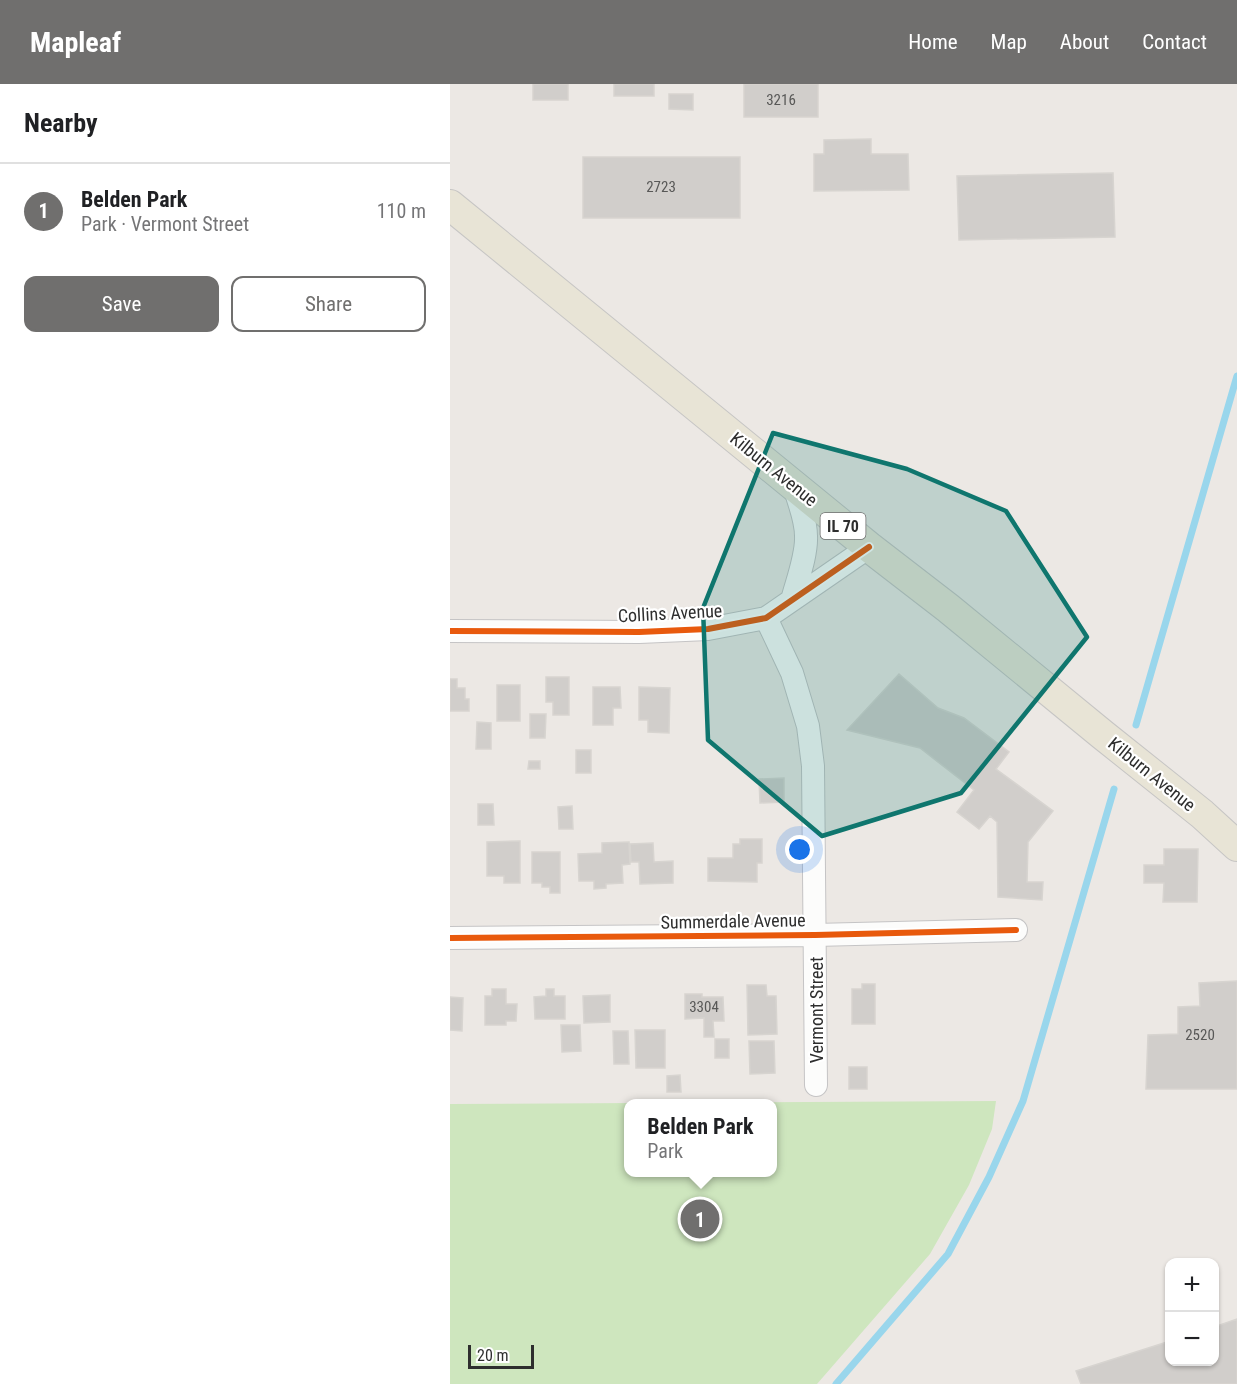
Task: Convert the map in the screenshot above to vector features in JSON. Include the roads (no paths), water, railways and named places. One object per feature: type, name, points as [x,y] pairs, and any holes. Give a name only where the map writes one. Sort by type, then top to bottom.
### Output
[{"type":"main road","name":"Kilburn Avenue","points":[[450,205],[869,547],[948,608],[1202,814],[1237,846]]},
{"type":"street","points":[[792,600],[807,538],[794,485]]},
{"type":"street","name":"Collins Avenue","points":[[450,631],[639,632],[708,629],[766,618],[869,547]]},
{"type":"street","name":"Vermont Street","points":[[766,618],[792,673],[808,726],[813,766],[816,1085]]},
{"type":"street","name":"Summerdale Avenue","points":[[450,938],[815,935],[1016,930]]},
{"type":"waterway","points":[[1136,725],[1237,376]]},
{"type":"waterway","points":[[836,1384],[948,1254],[989,1177],[1023,1101],[1114,789]]},
{"type":"place","name":"Belden Park","points":[[700,1219]]}]
